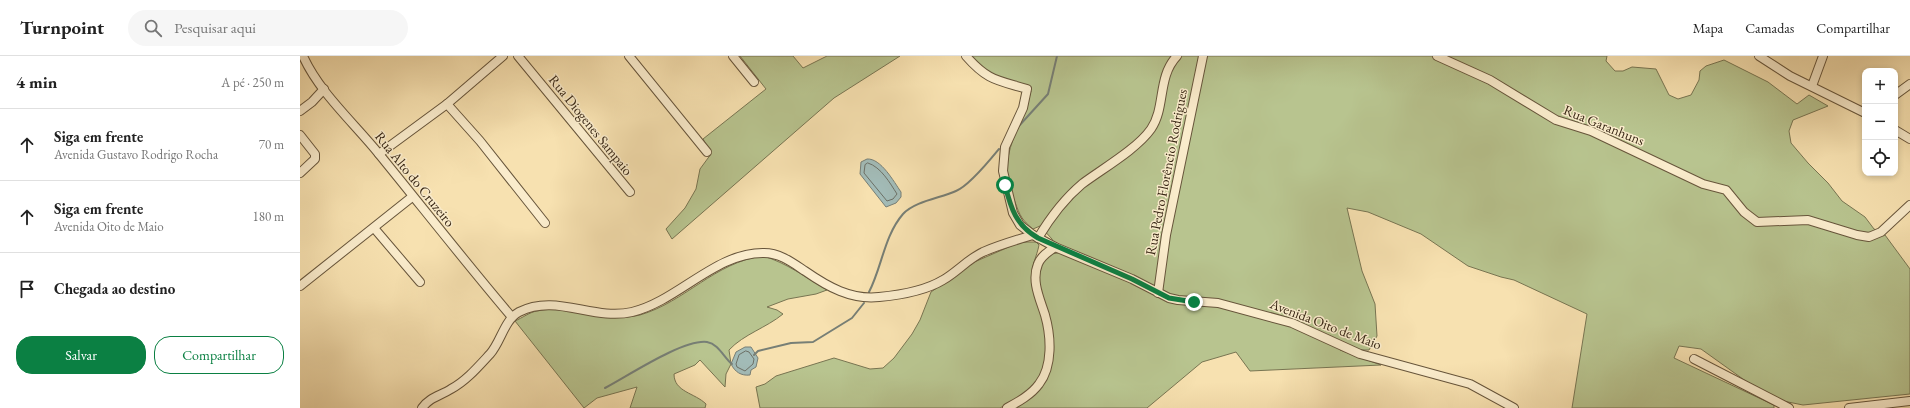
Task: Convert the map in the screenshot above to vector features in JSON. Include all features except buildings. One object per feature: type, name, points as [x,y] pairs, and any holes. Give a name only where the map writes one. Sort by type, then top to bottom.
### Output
[{"type":"street","name":"Rua Alto do Cruzeiro","points":[[303,56],[307,66],[324,89],[511,316]]},
{"type":"street","points":[[379,154],[446,104],[503,56]]},
{"type":"street","name":"Rua Diogenes Sampaio","points":[[518,56],[630,192]]},
{"type":"street","points":[[629,56],[707,152]]},
{"type":"street","points":[[733,56],[754,82]]},
{"type":"street","name":"Avenida Oito de Maio","points":[[966,56],[981,72],[990,78],[1026,89],[1023,108],[1005,147],[1003,171],[1013,213],[1020,225],[1035,237],[1055,247],[1132,279],[1174,300],[1218,303],[1292,323],[1346,349],[1360,354],[1470,384],[1514,408]]},
{"type":"street","points":[[422,408],[434,396],[450,390],[473,372],[493,349],[511,316],[532,307],[548,304],[612,314],[633,312],[663,300],[732,259],[763,253],[780,256],[826,285],[847,294],[868,297],[890,296],[912,292],[938,283],[984,252],[1035,237],[1062,203],[1082,184],[1139,141],[1152,128],[1159,107],[1165,75],[1171,63],[1177,56]]},
{"type":"street","name":"Rua Pedro Florêncio Rodrigues","points":[[1158,293],[1166,235],[1203,56]]},
{"type":"street","name":"Rua Garanhuns","points":[[1437,56],[1490,80],[1556,120],[1591,131],[1703,184],[1726,190],[1744,212],[1757,222],[1814,221],[1857,236],[1869,237],[1881,232],[1910,205]]},
{"type":"street","points":[[1759,56],[1790,76],[1862,111]]},
{"type":"street","points":[[1812,86],[1823,56]]},
{"type":"street","points":[[1898,93],[1910,84]]},
{"type":"street","points":[[300,111],[312,102],[324,89]]},
{"type":"street","points":[[446,104],[480,141],[545,223]]},
{"type":"street","points":[[1898,132],[1910,139]]},
{"type":"street","points":[[300,136],[315,154],[315,159],[300,173]]},
{"type":"street","points":[[300,286],[412,197]]},
{"type":"street","points":[[374,228],[420,282]]},
{"type":"street","points":[[1007,408],[1034,391],[1040,384],[1046,372],[1049,347],[1048,332],[1037,289],[1036,271],[1041,259],[1055,247]]},
{"type":"street","points":[[1694,359],[1777,406],[1789,408]]},
{"type":"street","points":[[1849,408],[1910,401]]},
{"type":"green space","points":[[740,56],[793,56],[803,68],[827,56],[900,56],[834,98],[672,239],[666,229],[685,208],[696,189],[700,169],[711,154],[703,139],[766,89]]},
{"type":"green space","points":[[965,56],[1607,56],[1606,61],[1615,71],[1623,71],[1632,67],[1656,69],[1669,95],[1678,99],[1691,95],[1699,80],[1700,71],[1706,66],[1724,60],[1768,82],[1797,104],[1809,95],[1828,106],[1793,120],[1789,131],[1791,143],[1828,183],[1842,201],[1865,217],[1874,229],[1885,235],[1910,269],[1910,394],[1803,405],[1778,400],[1761,392],[1701,349],[1679,346],[1674,358],[1774,405],[1774,408],[1572,408],[1587,314],[1514,280],[1468,266],[1421,234],[1368,212],[1347,208],[1362,271],[1375,304],[1377,336],[1369,350],[1340,350],[1381,365],[1250,371],[1236,352],[1202,362],[1147,408],[1013,408],[1035,394],[1044,384],[1051,367],[1038,283],[1041,267],[1045,259],[1051,254],[1058,253],[1052,239],[1040,226],[1033,229],[1026,223],[1018,211],[1007,176],[1010,148],[1031,91],[999,84]]},
{"type":"green space","points":[[1036,242],[1039,245],[1033,265],[1032,278],[1033,287],[1044,324],[1046,353],[1045,362],[1038,379],[1029,390],[1017,398],[1000,408],[760,408],[756,387],[765,384],[776,376],[834,358],[870,369],[883,368],[894,358],[912,334],[920,320],[931,292],[972,263],[1018,243]]},
{"type":"green space","points":[[763,256],[788,266],[827,290],[816,294],[788,299],[767,307],[777,310],[783,314],[748,335],[729,350],[731,364],[726,374],[725,387],[700,360],[695,365],[674,374],[677,385],[706,404],[705,408],[630,408],[637,387],[597,398],[584,408],[515,321],[534,312],[550,309],[576,311],[614,317],[640,315],[671,301],[730,266]]},
{"type":"water","points":[[867,159],[877,162],[882,166],[901,192],[901,197],[896,203],[886,207],[860,174],[861,162]]},
{"type":"water","points":[[745,347],[751,347],[758,358],[756,367],[751,370],[750,375],[739,373],[731,364],[736,352]]},
{"type":"waterway","points":[[1018,127],[1048,94],[1057,56]]},
{"type":"waterway","points":[[869,292],[887,242],[903,214],[914,206],[956,191],[967,184],[999,149]]},
{"type":"waterway","points":[[754,355],[758,351],[791,343],[813,342],[852,318],[864,303]]},
{"type":"waterway","points":[[605,388],[670,352],[684,346],[697,343],[707,342],[715,345],[732,364]]},
{"type":"route","points":[[1005,185],[1013,213],[1024,229],[1033,235],[1055,247],[1132,279],[1164,296],[1174,300],[1194,302]]}]
